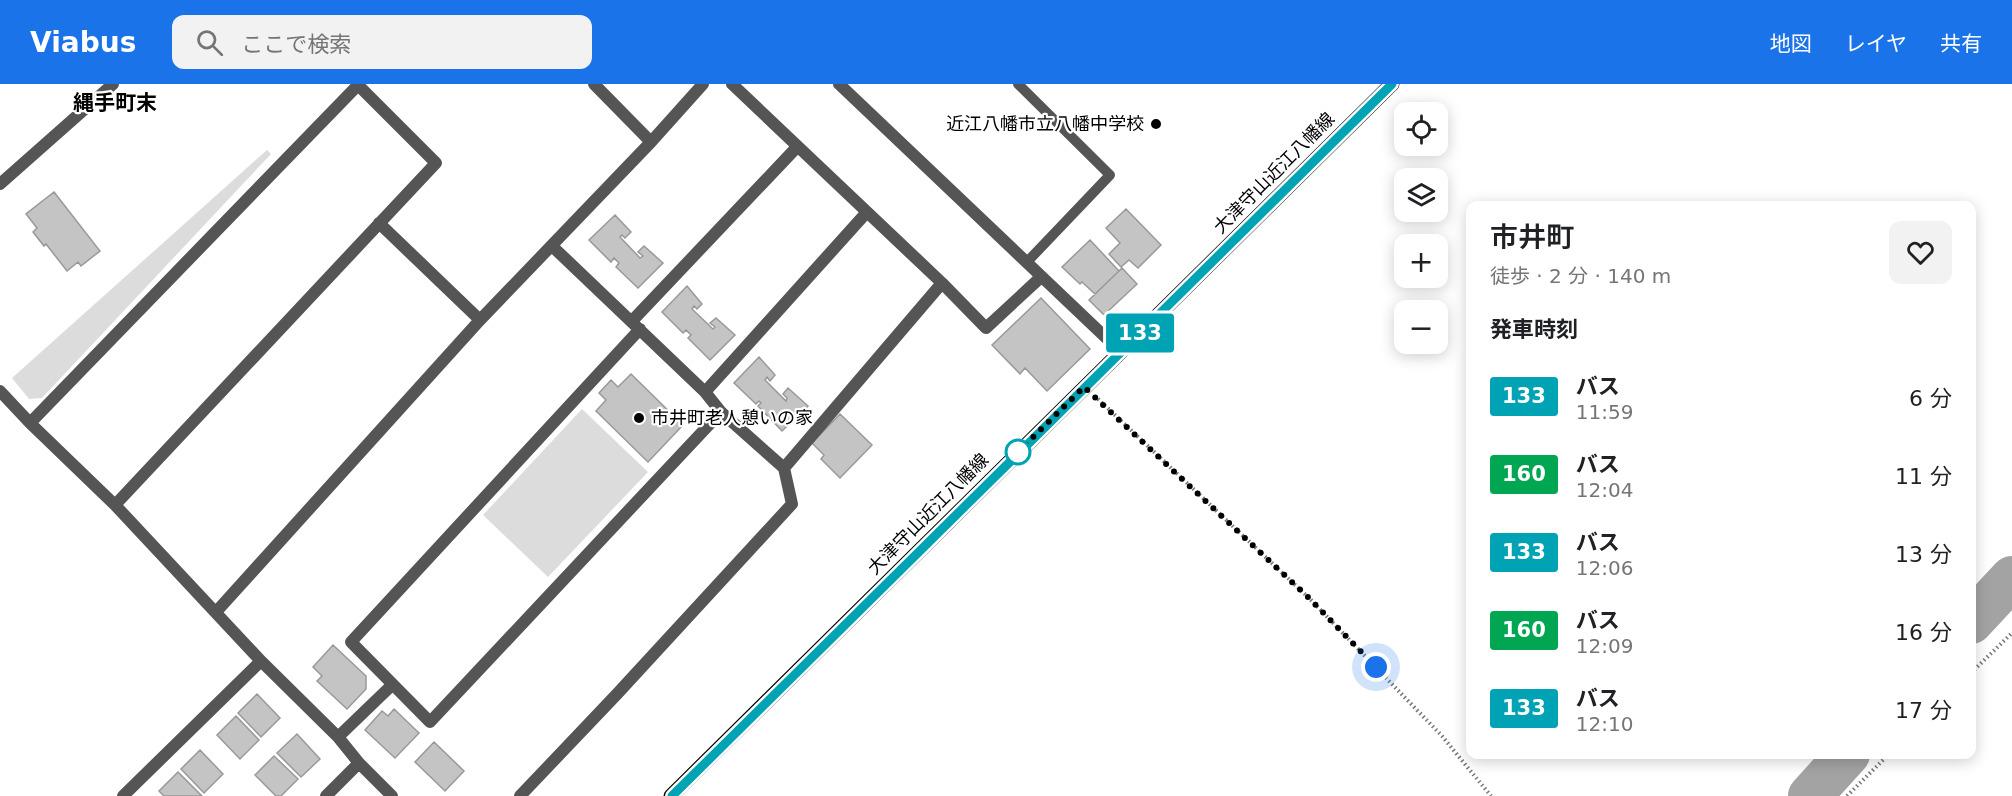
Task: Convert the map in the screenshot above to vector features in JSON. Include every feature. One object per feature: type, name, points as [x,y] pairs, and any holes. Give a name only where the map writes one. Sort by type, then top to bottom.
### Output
[{"type":"main road","name":"大津守山近江八幡線","points":[[672,796],[1392,84]]},
{"type":"street","points":[[0,183],[113,84]]},
{"type":"street","points":[[594,84],[651,142]]},
{"type":"street","points":[[216,612],[480,320],[651,142],[703,84]]},
{"type":"street","points":[[732,84],[986,327],[1041,277]]},
{"type":"street","points":[[839,84],[1121,352]]},
{"type":"street","points":[[30,423],[358,85],[436,162],[116,505]]},
{"type":"street","points":[[721,412],[430,722],[351,642],[797,147]]},
{"type":"street","points":[[705,392],[867,212]]},
{"type":"street","points":[[379,223],[480,320]]},
{"type":"street","points":[[520,796],[792,504],[784,468],[721,412],[705,392],[552,246]]},
{"type":"street","points":[[784,468],[942,283]]},
{"type":"street","points":[[0,391],[116,505],[261,661],[338,737],[359,763],[392,796]]},
{"type":"street","points":[[123,796],[261,661]]},
{"type":"street","points":[[338,737],[392,684]]},
{"type":"street","points":[[326,796],[359,763]]},
{"type":"lane","points":[[1018,84],[1110,175],[1027,262]]},
{"type":"path","points":[[1084,387],[1310,599],[1442,736],[1491,796]]},
{"type":"path","points":[[1976,669],[2012,633]]},
{"type":"path","points":[[1847,796],[1884,759]]},
{"type":"shaded area","points":[[267,150],[271,154],[42,398],[29,399],[12,378]]},
{"type":"shaded area","points":[[582,409],[648,472],[548,577],[483,515]]},
{"type":"building","points":[[54,192],[100,251],[81,266],[78,262],[67,271],[46,244],[44,246],[33,232],[37,228],[26,214]]},
{"type":"building","points":[[1126,209],[1161,245],[1138,268],[1129,260],[1121,267],[1109,254],[1120,243],[1106,228]]},
{"type":"building","points":[[615,215],[631,232],[625,238],[622,235],[620,237],[640,258],[643,256],[638,252],[644,246],[663,263],[638,288],[616,267],[619,263],[614,258],[611,262],[589,240]]},
{"type":"building","points":[[1090,240],[1119,271],[1095,294],[1062,267]]},
{"type":"building","points":[[1122,268],[1137,284],[1104,315],[1089,300]]},
{"type":"building","points":[[687,286],[702,304],[697,309],[694,306],[692,309],[713,329],[715,327],[710,323],[716,318],[735,335],[710,360],[688,338],[691,335],[686,330],[683,333],[662,312]]},
{"type":"building","points":[[1041,298],[1090,349],[1047,391],[1025,368],[1020,374],[992,345]]},
{"type":"building","points":[[759,357],[775,375],[770,381],[767,377],[765,380],[786,401],[787,398],[783,394],[788,388],[808,406],[782,431],[758,406],[761,403],[759,401],[756,404],[734,383]]},
{"type":"building","name":"市井町老人憩いの家","points":[[631,374],[683,425],[648,462],[596,411],[606,400],[599,393],[611,380],[618,387]]},
{"type":"building","points":[[840,414],[872,445],[840,478],[821,459],[824,455],[812,443]]},
{"type":"building","points":[[333,645],[366,676],[366,689],[347,709],[317,681],[322,676],[313,667]]},
{"type":"building","points":[[257,694],[280,718],[261,737],[238,713]]},
{"type":"building","points":[[394,709],[419,733],[395,758],[365,730],[382,711],[388,716]]},
{"type":"building","points":[[236,716],[259,740],[240,759],[217,735]]},
{"type":"building","points":[[297,734],[320,759],[301,777],[277,753]]},
{"type":"building","points":[[434,742],[464,771],[445,791],[415,762]]},
{"type":"building","points":[[200,750],[223,774],[204,793],[181,769]]},
{"type":"building","points":[[274,756],[298,779],[281,796],[276,796],[255,775]]},
{"type":"building","points":[[178,772],[202,796],[164,796],[159,791]]},
{"type":"waterway","points":[[1976,617],[2012,578]]},
{"type":"waterway","points":[[1810,796],[1843,759]]},
{"type":"bus line","name":"133","points":[[672,796],[1392,84]]},
{"type":"place","name":"近江八幡市立八幡中学校","points":[[1156,124]]},
{"type":"place","name":"市井町老人憩いの家","points":[[639,418]]},
{"type":"district","name":"縄手町末","points":[[115,103]]},
{"type":"route","points":[[1018,452],[1084,387],[1310,599],[1376,667]]}]
